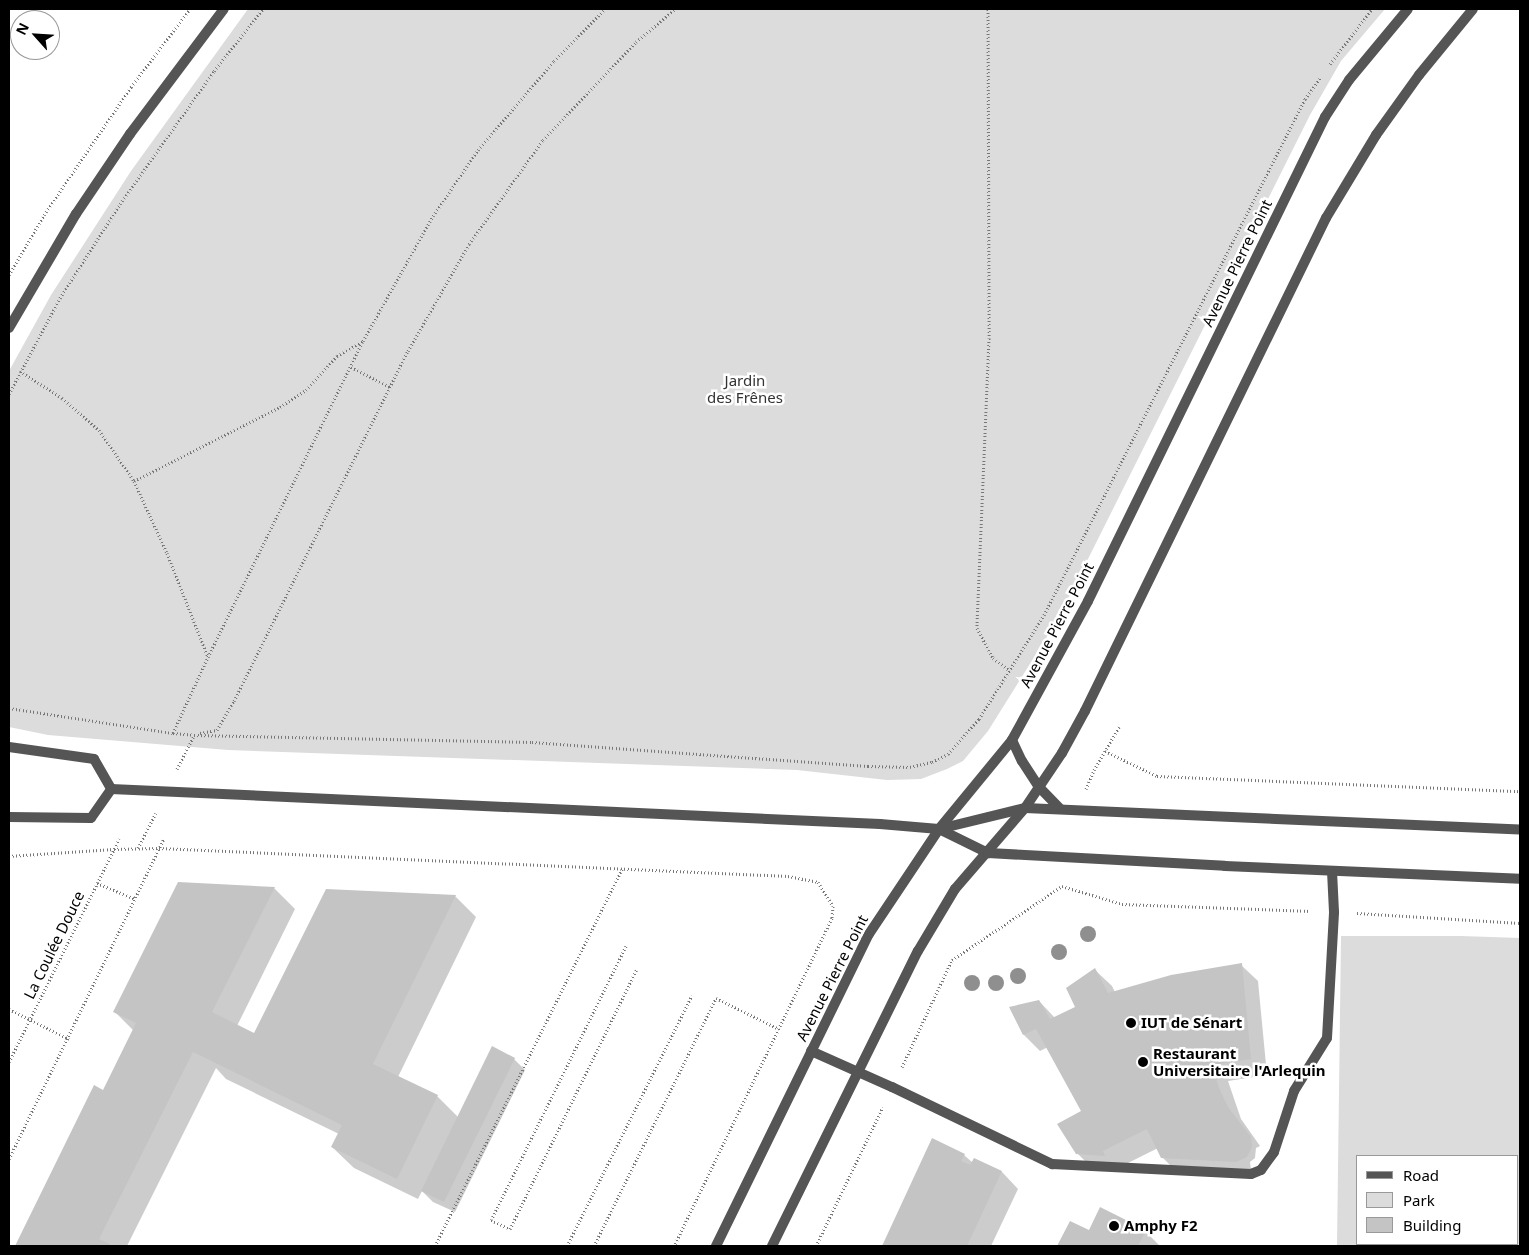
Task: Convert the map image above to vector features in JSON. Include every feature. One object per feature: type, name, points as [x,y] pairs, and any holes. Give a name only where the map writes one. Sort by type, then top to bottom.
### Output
[{"type":"street","points":[[9,328],[76,214],[130,134],[224,9]]},
{"type":"street","name":"Avenue Pierre Point","points":[[716,1246],[869,934],[939,829],[1012,740],[1088,601],[1325,117],[1350,80],[1408,9]]},
{"type":"street","points":[[772,1246],[918,951],[955,889],[1025,808],[1062,752],[1085,711],[1326,218],[1376,135],[1419,75],[1473,9]]},
{"type":"street","points":[[1012,740],[1022,761],[1039,787],[1060,809]]},
{"type":"street","points":[[9,747],[94,759],[111,789]]},
{"type":"street","points":[[111,789],[939,829],[1025,808],[1520,830]]},
{"type":"street","points":[[9,817],[91,818],[111,789]]},
{"type":"street","points":[[939,829],[988,853],[1520,879]]},
{"type":"street","points":[[812,1051],[892,1087],[1052,1164],[1251,1174],[1261,1170],[1274,1152],[1294,1091],[1327,1038],[1334,912],[1332,871]]},
{"type":"path","points":[[9,394],[60,298],[140,174],[214,71],[262,9]]},
{"type":"path","points":[[173,734],[208,657],[364,341],[433,216],[478,150],[554,60],[605,9]]},
{"type":"path","points":[[194,735],[217,730],[234,701],[390,387],[469,244],[543,140],[636,42],[675,9]]},
{"type":"path","points":[[988,9],[989,338],[977,628],[993,658],[1009,670]]},
{"type":"path","points":[[1328,67],[1372,9]]},
{"type":"path","points":[[9,708],[173,734],[532,742],[868,766],[910,767],[932,762],[948,754],[979,719],[1044,615],[1305,99],[1322,75]]},
{"type":"path","points":[[134,482],[280,407],[306,390],[337,356],[364,341]]},
{"type":"path","points":[[351,367],[390,387]]},
{"type":"path","points":[[20,371],[62,398],[99,430],[134,482],[167,553],[208,657]]},
{"type":"path","points":[[1119,727],[1105,751],[1157,776],[1520,791]]},
{"type":"path","points":[[138,848],[194,735]]},
{"type":"path","name":"La Coulée Douce","points":[[9,1062],[119,839]]},
{"type":"path","points":[[9,1159],[69,1039],[164,839]]},
{"type":"path","points":[[9,856],[159,848],[788,876],[818,882],[833,906],[832,918],[674,1246]]},
{"type":"path","points":[[435,1246],[622,869]]},
{"type":"path","points":[[97,883],[135,899]]},
{"type":"path","points":[[816,1246],[952,960],[1062,886],[1122,904],[1334,912],[1520,923]]},
{"type":"path","points":[[626,946],[491,1220],[510,1229],[637,968]]},
{"type":"path","points":[[567,1246],[692,995]]},
{"type":"path","points":[[594,1246],[716,998],[779,1029]]},
{"type":"path","points":[[9,1009],[69,1039]]},
{"type":"green space","name":"Jardin des Frênes","points":[[248,9],[1385,9],[1341,61],[1310,115],[1058,619],[988,731],[963,761],[947,769],[921,779],[887,780],[797,770],[228,750],[48,735],[9,727],[9,371],[51,295],[131,171]]},
{"type":"green space","points":[[1341,936],[1520,938],[1520,1246],[1337,1246]]},
{"type":"building","points":[[178,882],[275,887],[212,1012],[254,1033],[326,889],[456,895],[373,1064],[438,1095],[397,1179],[331,1147],[342,1125],[193,1052],[99,1239],[110,1244],[109,1246],[15,1246],[94,1085],[103,1090],[136,1023],[113,1012]]},
{"type":"building","name":"Restaurant Universitaire l'Arlequin","points":[[1242,963],[1251,1059],[1212,1065],[1219,1088],[1228,1107],[1251,1137],[1252,1147],[1247,1157],[1236,1162],[1161,1158],[1147,1129],[1103,1151],[1105,1156],[1076,1154],[1057,1124],[1081,1111],[1036,1029],[1023,1035],[1009,1007],[1039,1000],[1050,1019],[1075,1007],[1066,988],[1095,968],[1108,993],[1171,975]]},
{"type":"building","points":[[492,1046],[515,1058],[444,1202],[421,1191]]},
{"type":"building","points":[[932,1138],[965,1154],[961,1161],[970,1165],[974,1158],[1002,1171],[967,1246],[882,1246]]},
{"type":"building","name":"Amphy F2","points":[[1100,1207],[1146,1230],[1138,1246],[1057,1246],[1070,1221],[1089,1230]]},
{"type":"place","name":"IUT de Sénart","points":[[1131,1023]]},
{"type":"place","name":"Restaurant Universitaire l'Arlequin","points":[[1143,1062]]},
{"type":"place","name":"Amphy F2","points":[[1114,1226]]}]
